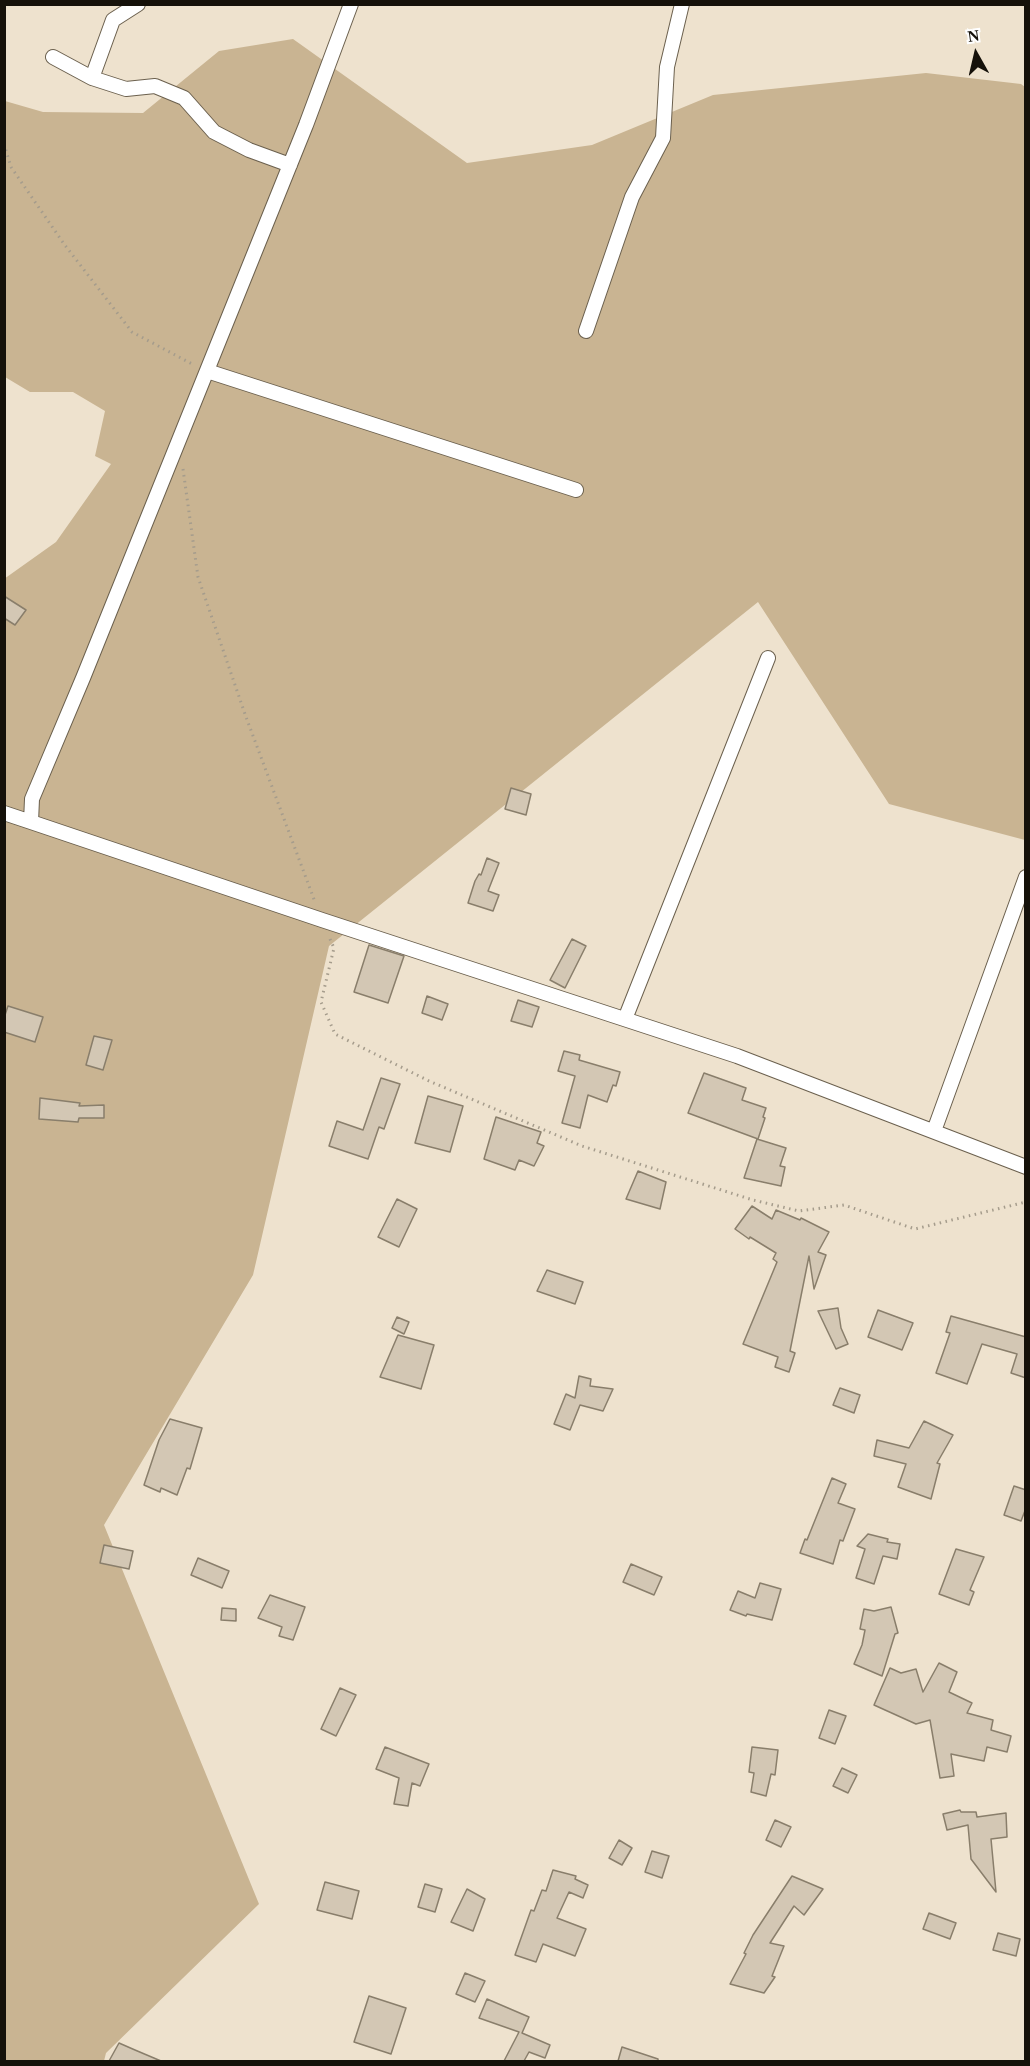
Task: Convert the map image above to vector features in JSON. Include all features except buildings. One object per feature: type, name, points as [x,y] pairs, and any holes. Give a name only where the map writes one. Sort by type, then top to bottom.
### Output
[{"type":"street","points":[[92,78],[113,20],[138,4]]},
{"type":"street","points":[[31,822],[32,799],[290,165],[351,4]]},
{"type":"street","points":[[586,331],[632,197],[663,138],[667,66],[682,4]]},
{"type":"street","points":[[53,57],[92,78],[126,89],[155,86],[184,98],[214,132],[249,150],[290,165]]},
{"type":"street","points":[[207,370],[576,490]]},
{"type":"street","points":[[625,1019],[768,658]]},
{"type":"street","points":[[4,813],[108,850],[737,1056],[1026,1167]]},
{"type":"street","points":[[934,1131],[1026,877]]},
{"type":"path","points":[[4,144],[11,167],[64,244],[132,332],[207,370]]},
{"type":"shaded area","points":[[293,39],[467,163],[592,145],[713,95],[926,73],[1021,84],[1025,87],[1025,840],[889,804],[758,602],[329,946],[253,1275],[104,1525],[259,1904],[106,2053],[104,2061],[5,2061],[4,579],[56,542],[111,464],[95,456],[105,411],[73,392],[30,392],[5,377],[5,101],[43,112],[143,113],[219,51]]}]
